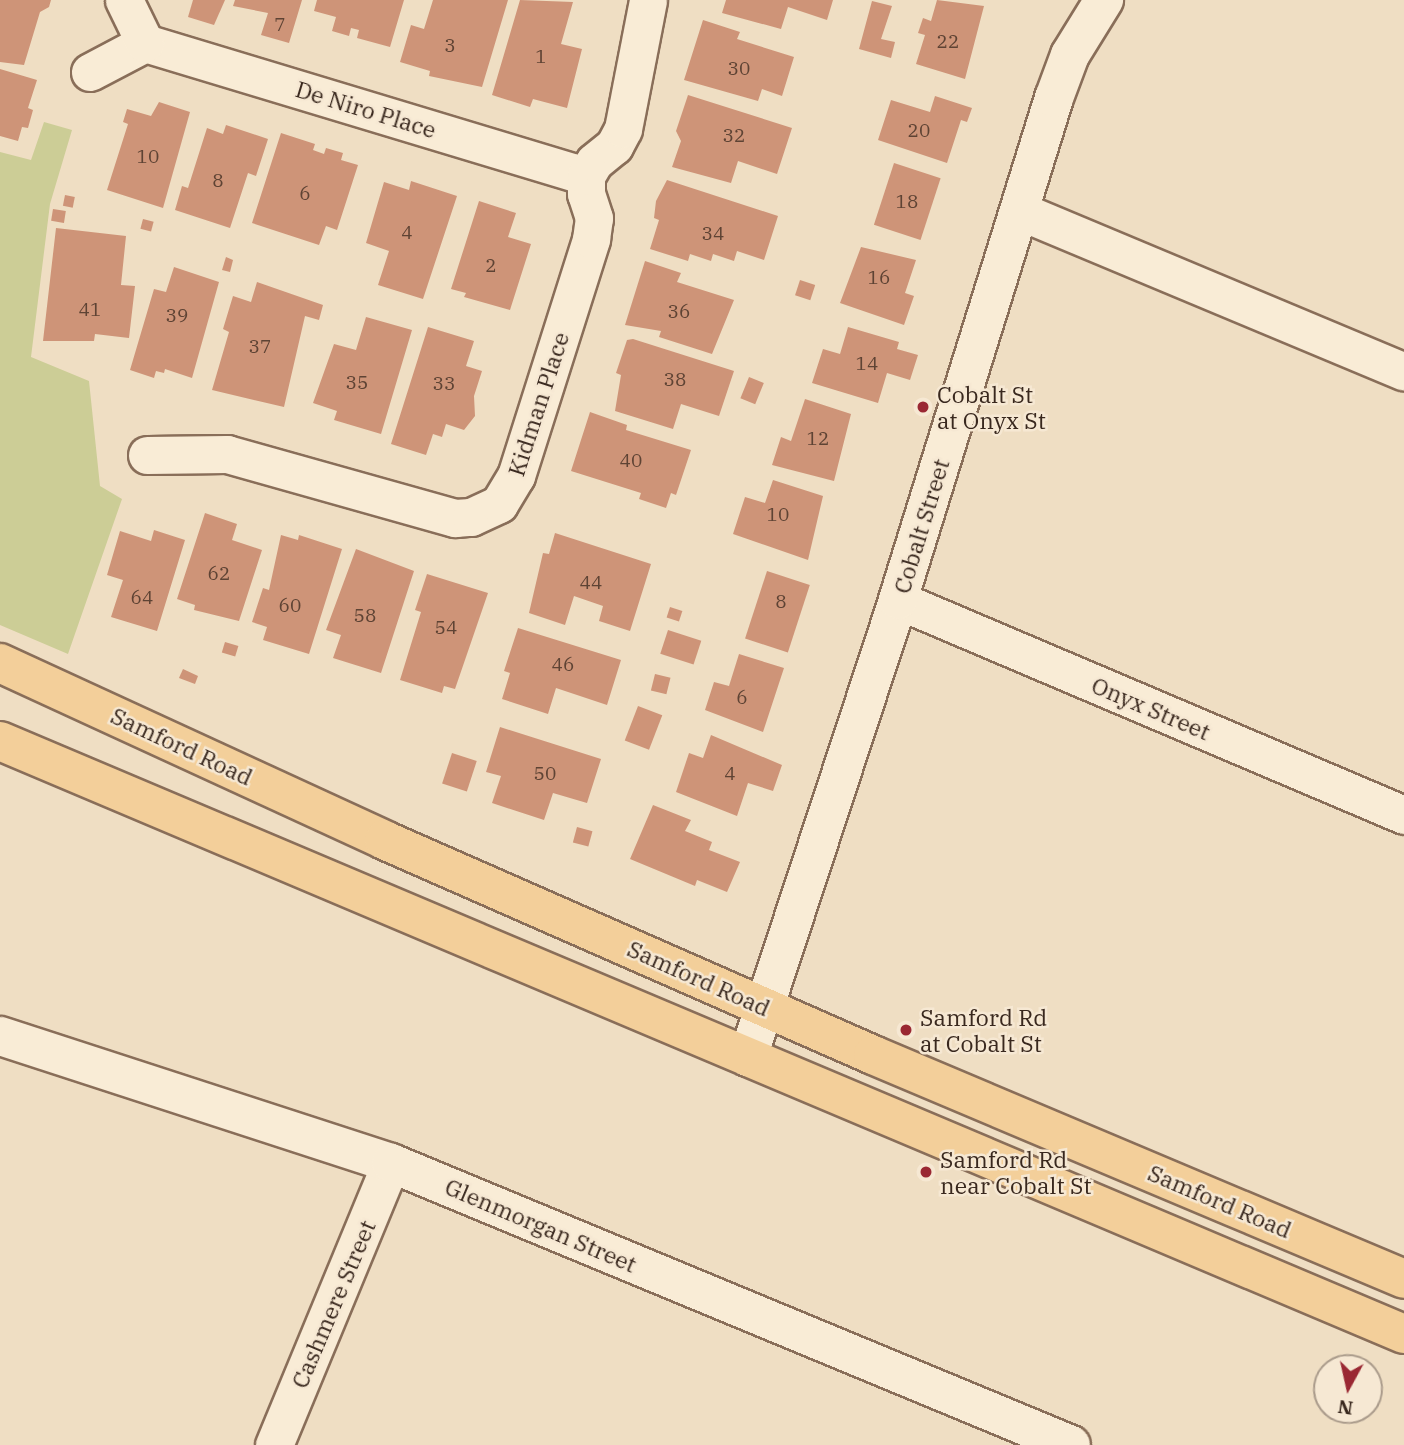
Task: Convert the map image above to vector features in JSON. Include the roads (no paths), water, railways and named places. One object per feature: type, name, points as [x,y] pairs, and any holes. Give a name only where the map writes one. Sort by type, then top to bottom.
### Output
[{"type":"main road","name":"Samford Road","points":[[0,663],[765,1007],[1404,1279]]},
{"type":"main road","points":[[0,741],[1404,1334]]},
{"type":"street","points":[[90,72],[145,43],[124,0]]},
{"type":"street","points":[[586,176],[594,162],[614,146],[623,129],[648,0]]},
{"type":"street","name":"Cobalt Street","points":[[748,1057],[898,600],[1070,54],[1104,0]]},
{"type":"street","name":"De Niro Place","points":[[145,43],[586,176]]},
{"type":"street","name":"Kidman Place","points":[[147,455],[227,454],[455,518],[487,511],[499,503],[516,476],[591,239],[594,218],[586,194],[586,176]]},
{"type":"street","points":[[1020,211],[1404,372]]},
{"type":"street","name":"Onyx Street","points":[[898,600],[1404,815]]},
{"type":"street","name":"Glenmorgan Street","points":[[0,1036],[391,1163],[1071,1445]]},
{"type":"street","name":"Cashmere Street","points":[[274,1445],[391,1163]]},
{"type":"place","name":"Cobalt St at Onyx St","points":[[923,407]]},
{"type":"place","name":"Samford Rd at Cobalt St","points":[[906,1030]]},
{"type":"place","name":"Samford Rd near Cobalt St","points":[[926,1172]]}]
